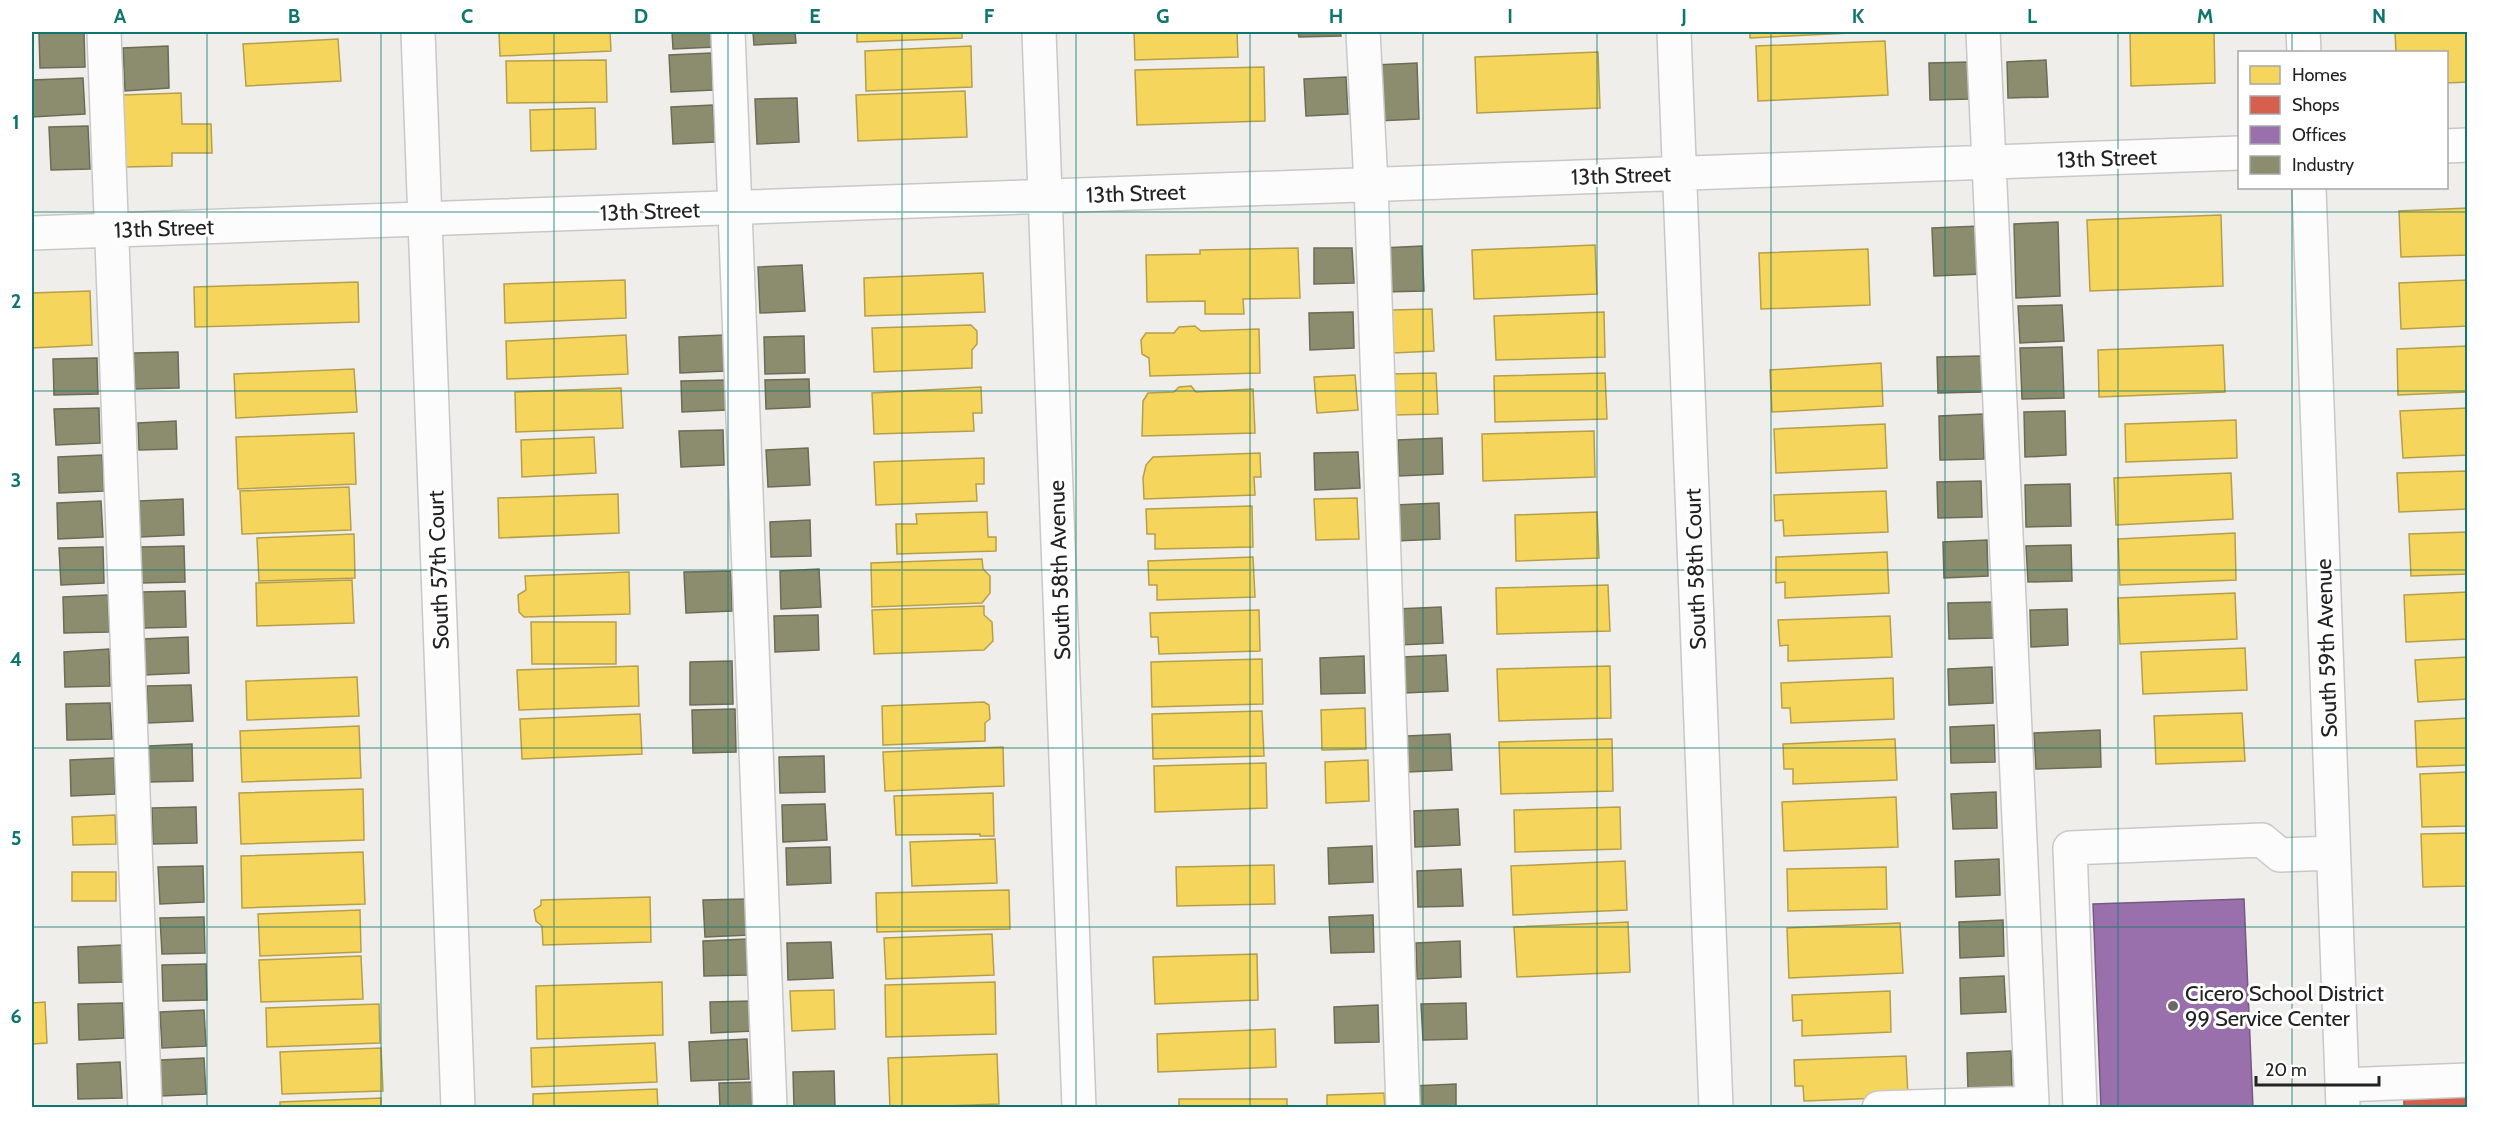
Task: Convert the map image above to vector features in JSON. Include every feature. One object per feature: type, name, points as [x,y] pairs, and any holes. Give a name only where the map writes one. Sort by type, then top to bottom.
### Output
[{"type":"street","points":[[104,32],[145,1107]]},
{"type":"street","name":"South 57th Court","points":[[418,32],[458,1107]]},
{"type":"street","points":[[728,32],[770,1107]]},
{"type":"street","name":"South 58th Avenue","points":[[1039,32],[1079,1107]]},
{"type":"street","points":[[1363,32],[1371,184],[1403,1107]]},
{"type":"street","name":"South 58th Court","points":[[1674,32],[1716,1107]]},
{"type":"street","points":[[1879,1107],[2032,1103],[1983,32]]},
{"type":"street","points":[[2303,32],[2304,51]]},
{"type":"street","points":[[2448,146],[2468,145]]},
{"type":"street","name":"13th Street","points":[[32,233],[2238,153]]},
{"type":"street","name":"South 59th Avenue","points":[[2308,189],[2343,1096]]},
{"type":"street","points":[[2080,1107],[2070,848],[2262,840],[2280,855],[2333,853]]},
{"type":"street","points":[[2343,1096],[2468,1080]]},
{"type":"building: Homes","points":[[499,32],[610,32],[611,51],[500,56]]},
{"type":"building: Homes","points":[[857,32],[962,32],[962,38],[857,42]]},
{"type":"building: Homes","points":[[1134,32],[1237,32],[1238,57],[1135,60]]},
{"type":"building: Homes","points":[[1750,32],[1872,32],[1750,38]]},
{"type":"building: Homes","points":[[2130,32],[2214,32],[2215,83],[2131,86]]},
{"type":"building: Homes","points":[[2395,32],[2468,32],[2468,82],[2448,83],[2448,51],[2396,51]]},
{"type":"building: Homes","points":[[338,39],[341,81],[246,86],[243,44]]},
{"type":"building: Homes","points":[[1885,41],[1888,95],[1758,101],[1756,46]]},
{"type":"building: Homes","points":[[971,46],[972,87],[866,91],[865,51]]},
{"type":"building: Homes","points":[[1598,52],[1600,108],[1477,113],[1475,57]]},
{"type":"building: Homes","points":[[606,60],[607,102],[507,103],[506,61]]},
{"type":"building: Homes","points":[[1264,67],[1265,121],[1137,125],[1135,70]]},
{"type":"building: Homes","points":[[965,91],[967,137],[858,141],[856,95]]},
{"type":"building: Homes","points":[[181,93],[182,124],[211,124],[212,153],[172,153],[172,166],[124,167],[122,95]]},
{"type":"building: Homes","points":[[595,108],[596,149],[531,151],[530,110]]},
{"type":"building: Homes","points":[[2468,208],[2468,255],[2401,257],[2399,211]]},
{"type":"building: Homes","points":[[2221,215],[2223,286],[2090,291],[2087,220]]},
{"type":"building: Homes","points":[[1595,245],[1597,294],[1474,299],[1472,250]]},
{"type":"building: Homes","points":[[1298,248],[1300,298],[1243,299],[1244,314],[1205,314],[1205,301],[1147,302],[1146,255],[1200,254],[1200,250]]},
{"type":"building: Homes","points":[[1868,249],[1870,305],[1761,309],[1759,253]]},
{"type":"building: Homes","points":[[983,273],[985,312],[865,316],[864,278]]},
{"type":"building: Homes","points":[[625,280],[626,318],[505,323],[504,284]]},
{"type":"building: Homes","points":[[2468,280],[2468,326],[2401,329],[2399,283]]},
{"type":"building: Homes","points":[[358,282],[359,322],[195,327],[194,287]]},
{"type":"building: Homes","points":[[90,291],[92,345],[32,348],[32,293]]},
{"type":"building: Homes","points":[[1432,309],[1434,351],[1393,353],[1391,310]]},
{"type":"building: Homes","points":[[1604,312],[1605,357],[1496,360],[1494,316]]},
{"type":"building: Homes","points":[[971,325],[977,331],[977,344],[972,350],[972,368],[874,372],[872,328]]},
{"type":"building: Homes","points":[[1195,326],[1201,331],[1259,329],[1260,373],[1150,376],[1149,358],[1142,354],[1141,340],[1146,333],[1174,333],[1179,327]]},
{"type":"building: Homes","points":[[626,335],[628,374],[507,379],[506,341]]},
{"type":"building: Homes","points":[[2223,345],[2225,392],[2099,397],[2098,350]]},
{"type":"building: Homes","points":[[2468,346],[2468,392],[2398,395],[2397,349]]},
{"type":"building: Homes","points":[[1881,363],[1883,406],[1772,412],[1770,370]]},
{"type":"building: Homes","points":[[354,369],[357,412],[236,418],[234,374]]},
{"type":"building: Homes","points":[[1436,373],[1438,414],[1393,415],[1392,374]]},
{"type":"building: Homes","points":[[1605,373],[1607,419],[1495,422],[1494,376]]},
{"type":"building: Homes","points":[[1355,375],[1358,410],[1317,413],[1314,377]]},
{"type":"building: Homes","points":[[1191,386],[1196,392],[1253,389],[1255,433],[1142,436],[1143,401],[1148,393],[1174,392],[1179,387]]},
{"type":"building: Homes","points":[[981,387],[982,413],[973,413],[974,431],[874,434],[872,393]]},
{"type":"building: Homes","points":[[621,388],[623,428],[516,432],[515,392]]},
{"type":"building: Homes","points":[[2468,408],[2468,455],[2403,458],[2400,411]]},
{"type":"building: Homes","points":[[2236,420],[2237,458],[2126,462],[2125,424]]},
{"type":"building: Homes","points":[[1885,424],[1887,468],[1776,473],[1774,429]]},
{"type":"building: Homes","points":[[1594,431],[1595,477],[1483,481],[1482,434]]},
{"type":"building: Homes","points":[[354,433],[356,484],[238,489],[236,437]]},
{"type":"building: Homes","points":[[594,437],[596,473],[522,477],[521,440]]},
{"type":"building: Homes","points":[[1260,453],[1261,477],[1254,477],[1255,495],[1144,499],[1143,478],[1146,465],[1153,457]]},
{"type":"building: Homes","points":[[984,458],[984,484],[976,484],[977,501],[876,505],[874,462]]},
{"type":"building: Homes","points":[[2468,471],[2468,509],[2399,512],[2397,473]]},
{"type":"building: Homes","points":[[2231,473],[2233,519],[2116,525],[2114,478]]},
{"type":"building: Homes","points":[[349,487],[351,530],[242,534],[240,491]]},
{"type":"building: Homes","points":[[1886,491],[1888,532],[1784,536],[1783,520],[1775,521],[1774,495]]},
{"type":"building: Homes","points":[[618,494],[619,533],[499,538],[498,498]]},
{"type":"building: Homes","points":[[1357,498],[1359,539],[1316,540],[1314,499]]},
{"type":"building: Homes","points":[[1252,506],[1253,547],[1155,549],[1155,534],[1147,534],[1146,509]]},
{"type":"building: Homes","points":[[987,512],[988,537],[996,537],[996,551],[897,554],[896,524],[917,524],[916,514]]},
{"type":"building: Homes","points":[[1597,512],[1599,558],[1516,561],[1515,515]]},
{"type":"building: Homes","points":[[2468,532],[2468,574],[2411,576],[2409,534]]},
{"type":"building: Homes","points":[[2235,533],[2236,580],[2120,585],[2118,539]]},
{"type":"building: Homes","points":[[354,534],[355,578],[259,581],[257,538]]},
{"type":"building: Homes","points":[[1887,552],[1889,593],[1785,598],[1785,582],[1776,583],[1776,557]]},
{"type":"building: Homes","points":[[1253,557],[1255,597],[1157,600],[1157,585],[1149,585],[1148,561]]},
{"type":"building: Homes","points":[[982,559],[983,569],[990,576],[990,593],[982,603],[872,607],[871,563]]},
{"type":"building: Homes","points":[[629,572],[630,614],[524,617],[519,612],[518,595],[526,590],[525,576]]},
{"type":"building: Homes","points":[[352,580],[354,623],[257,626],[256,583]]},
{"type":"building: Homes","points":[[1608,585],[1610,631],[1497,634],[1496,588]]},
{"type":"building: Homes","points":[[2468,592],[2468,639],[2406,642],[2404,595]]},
{"type":"building: Homes","points":[[2235,593],[2237,639],[2120,644],[2118,598]]},
{"type":"building: Homes","points":[[984,606],[984,615],[992,622],[993,641],[984,650],[874,654],[872,610]]},
{"type":"building: Homes","points":[[1259,610],[1260,651],[1159,654],[1158,637],[1151,637],[1150,613]]},
{"type":"building: Homes","points":[[1890,616],[1892,657],[1788,661],[1788,645],[1780,646],[1778,620]]},
{"type":"building: Homes","points":[[531,622],[616,622],[616,664],[532,664]]},
{"type":"building: Homes","points":[[2245,648],[2247,690],[2143,694],[2141,652]]},
{"type":"building: Homes","points":[[2468,657],[2468,699],[2418,702],[2415,660]]},
{"type":"building: Homes","points":[[1262,659],[1263,704],[1152,707],[1151,662]]},
{"type":"building: Homes","points":[[638,666],[639,706],[519,710],[517,670]]},
{"type":"building: Homes","points":[[1610,666],[1611,718],[1499,721],[1497,669]]},
{"type":"building: Homes","points":[[357,677],[359,716],[247,720],[246,681]]},
{"type":"building: Homes","points":[[1893,678],[1894,719],[1791,723],[1790,708],[1782,708],[1781,683]]},
{"type":"building: Homes","points":[[984,702],[989,705],[990,719],[985,723],[985,741],[883,745],[882,706]]},
{"type":"building: Homes","points":[[1365,708],[1366,749],[1322,750],[1321,710]]},
{"type":"building: Homes","points":[[1262,711],[1264,756],[1153,759],[1152,714]]},
{"type":"building: Homes","points":[[2242,713],[2245,761],[2156,764],[2154,716]]},
{"type":"building: Homes","points":[[640,714],[642,754],[522,759],[520,719]]},
{"type":"building: Homes","points":[[2468,718],[2468,765],[2417,767],[2415,721]]},
{"type":"building: Homes","points":[[359,726],[361,778],[242,782],[240,731]]},
{"type":"building: Homes","points":[[1612,739],[1613,791],[1501,794],[1499,742]]},
{"type":"building: Homes","points":[[1895,739],[1897,780],[1793,784],[1793,769],[1784,769],[1783,744]]},
{"type":"building: Homes","points":[[1003,747],[1004,786],[885,791],[883,752]]},
{"type":"building: Homes","points":[[1368,760],[1369,801],[1326,803],[1325,762]]},
{"type":"building: Homes","points":[[1266,763],[1267,808],[1155,812],[1154,766]]},
{"type":"building: Homes","points":[[2468,772],[2468,826],[2422,827],[2420,774]]},
{"type":"building: Homes","points":[[363,789],[364,840],[241,844],[239,793]]},
{"type":"building: Homes","points":[[993,793],[994,836],[980,836],[980,834],[896,835],[894,796]]},
{"type":"building: Homes","points":[[1896,797],[1898,847],[1784,851],[1782,802]]},
{"type":"building: Homes","points":[[1620,807],[1621,849],[1515,852],[1514,810]]},
{"type":"building: Homes","points":[[115,815],[116,844],[73,845],[72,817]]},
{"type":"building: Homes","points":[[2468,833],[2468,886],[2423,887],[2421,834]]},
{"type":"building: Homes","points":[[995,839],[997,883],[912,886],[910,842]]},
{"type":"building: Homes","points":[[363,852],[365,904],[242,908],[241,856]]},
{"type":"building: Homes","points":[[1625,861],[1627,910],[1513,915],[1511,866]]},
{"type":"building: Homes","points":[[1274,865],[1275,904],[1177,906],[1176,867]]},
{"type":"building: Homes","points":[[1886,867],[1887,909],[1788,911],[1787,869]]},
{"type":"building: Homes","points":[[72,872],[116,872],[116,901],[72,901]]},
{"type":"building: Homes","points":[[1009,890],[1010,929],[877,932],[876,893]]},
{"type":"building: Homes","points":[[650,897],[651,942],[543,945],[542,926],[536,921],[534,910],[541,905],[541,900]]},
{"type":"building: Homes","points":[[360,910],[361,952],[260,956],[258,914]]},
{"type":"building: Homes","points":[[1628,922],[1630,972],[1517,977],[1514,927]]},
{"type":"building: Homes","points":[[1900,923],[1903,973],[1789,978],[1787,928]]},
{"type":"building: Homes","points":[[992,934],[994,975],[886,979],[884,938]]},
{"type":"building: Homes","points":[[1257,954],[1258,1000],[1155,1004],[1153,957]]},
{"type":"building: Homes","points":[[361,956],[363,999],[261,1002],[259,960]]},
{"type":"building: Homes","points":[[662,982],[663,1035],[537,1039],[536,986]]},
{"type":"building: Homes","points":[[995,982],[996,1034],[886,1037],[885,985]]},
{"type":"building: Homes","points":[[834,990],[835,1029],[792,1031],[790,991]]},
{"type":"building: Homes","points":[[1890,991],[1891,1032],[1802,1036],[1802,1020],[1793,1021],[1792,995]]},
{"type":"building: Homes","points":[[45,1002],[47,1043],[32,1044],[32,1003]]},
{"type":"building: Homes","points":[[379,1004],[380,1043],[267,1047],[266,1008]]},
{"type":"building: Homes","points":[[1275,1029],[1276,1067],[1158,1072],[1157,1034]]},
{"type":"building: Homes","points":[[655,1043],[657,1082],[532,1087],[531,1048]]},
{"type":"building: Homes","points":[[381,1048],[383,1091],[282,1094],[280,1052]]},
{"type":"building: Homes","points":[[997,1054],[999,1104],[890,1108],[888,1058]]},
{"type":"building: Homes","points":[[1906,1056],[1908,1097],[1804,1101],[1803,1086],[1795,1086],[1794,1060]]},
{"type":"building: Homes","points":[[657,1089],[658,1108],[533,1108],[533,1094]]},
{"type":"building: Homes","points":[[1384,1093],[1385,1108],[1327,1108],[1327,1095]]},
{"type":"building: Homes","points":[[381,1098],[381,1108],[280,1108],[280,1102]]},
{"type":"building: Homes","points":[[1179,1099],[1287,1099],[1287,1108],[1179,1108]]},
{"type":"building: Shops","points":[[2468,1096],[2468,1108],[2404,1108],[2404,1099]]},
{"type":"building: Offices","name":"Cicero School District 99 Service Center","points":[[2244,899],[2253,1108],[2101,1108],[2093,904]]},
{"type":"building: Industry","points":[[39,32],[84,32],[85,67],[40,68]]},
{"type":"building: Industry","points":[[672,32],[714,32],[715,47],[673,49]]},
{"type":"building: Industry","points":[[753,32],[795,32],[796,43],[754,45]]},
{"type":"building: Industry","points":[[1298,32],[1340,32],[1341,36],[1299,37]]},
{"type":"building: Industry","points":[[168,46],[169,88],[125,91],[123,48]]},
{"type":"building: Industry","points":[[711,53],[713,90],[671,92],[669,55]]},
{"type":"building: Industry","points":[[2046,60],[2048,97],[2008,98],[2007,62]]},
{"type":"building: Industry","points":[[1969,62],[1970,99],[1930,100],[1929,63]]},
{"type":"building: Industry","points":[[1417,63],[1419,119],[1377,121],[1375,65]]},
{"type":"building: Industry","points":[[1346,77],[1348,114],[1306,116],[1304,79]]},
{"type":"building: Industry","points":[[83,78],[85,114],[32,117],[32,80]]},
{"type":"building: Industry","points":[[797,98],[799,142],[757,144],[755,99]]},
{"type":"building: Industry","points":[[713,105],[715,142],[673,144],[671,107]]},
{"type":"building: Industry","points":[[88,126],[90,169],[51,170],[49,127]]},
{"type":"building: Industry","points":[[2058,222],[2060,296],[2016,298],[2014,224]]},
{"type":"building: Industry","points":[[1980,226],[1982,274],[1934,276],[1932,228]]},
{"type":"building: Industry","points":[[1422,246],[1424,291],[1383,292],[1382,248]]},
{"type":"building: Industry","points":[[1314,248],[1352,248],[1354,283],[1314,284]]},
{"type":"building: Industry","points":[[802,265],[805,311],[760,313],[758,267]]},
{"type":"building: Industry","points":[[2062,305],[2064,341],[2020,343],[2018,306]]},
{"type":"building: Industry","points":[[1353,312],[1354,348],[1310,350],[1309,313]]},
{"type":"building: Industry","points":[[724,335],[725,371],[680,373],[679,337]]},
{"type":"building: Industry","points":[[804,336],[805,373],[765,374],[764,337]]},
{"type":"building: Industry","points":[[2062,347],[2064,398],[2022,399],[2020,348]]},
{"type":"building: Industry","points":[[178,352],[179,388],[135,389],[134,353]]},
{"type":"building: Industry","points":[[1981,356],[1982,392],[1938,393],[1937,357]]},
{"type":"building: Industry","points":[[97,358],[98,394],[54,395],[53,359]]},
{"type":"building: Industry","points":[[809,379],[810,407],[766,409],[765,380]]},
{"type":"building: Industry","points":[[726,380],[727,410],[682,412],[681,381]]},
{"type":"building: Industry","points":[[99,408],[100,443],[56,445],[54,409]]},
{"type":"building: Industry","points":[[2065,411],[2066,455],[2025,457],[2024,412]]},
{"type":"building: Industry","points":[[1983,414],[1984,459],[1940,460],[1939,416]]},
{"type":"building: Industry","points":[[176,421],[177,449],[139,450],[138,423]]},
{"type":"building: Industry","points":[[723,430],[724,465],[681,467],[679,431]]},
{"type":"building: Industry","points":[[1442,438],[1443,474],[1399,476],[1398,440]]},
{"type":"building: Industry","points":[[808,448],[810,485],[768,487],[766,450]]},
{"type":"building: Industry","points":[[1358,452],[1360,488],[1315,490],[1314,453]]},
{"type":"building: Industry","points":[[102,455],[104,491],[59,493],[58,457]]},
{"type":"building: Industry","points":[[1981,481],[1982,517],[1938,518],[1937,482]]},
{"type":"building: Industry","points":[[2070,484],[2071,526],[2026,527],[2025,485]]},
{"type":"building: Industry","points":[[183,499],[184,535],[140,537],[139,501]]},
{"type":"building: Industry","points":[[101,501],[103,537],[58,539],[57,503]]},
{"type":"building: Industry","points":[[1439,503],[1440,539],[1396,541],[1395,505]]},
{"type":"building: Industry","points":[[810,520],[811,556],[771,557],[770,522]]},
{"type":"building: Industry","points":[[1987,540],[1988,576],[1944,578],[1943,542]]},
{"type":"building: Industry","points":[[2071,545],[2072,581],[2028,582],[2026,546]]},
{"type":"building: Industry","points":[[184,546],[185,582],[141,583],[140,547]]},
{"type":"building: Industry","points":[[103,547],[104,583],[61,585],[59,548]]},
{"type":"building: Industry","points":[[819,569],[821,607],[781,609],[780,571]]},
{"type":"building: Industry","points":[[731,571],[732,611],[686,613],[684,572]]},
{"type":"building: Industry","points":[[185,591],[186,627],[143,628],[141,592]]},
{"type":"building: Industry","points":[[108,595],[109,632],[64,633],[63,597]]},
{"type":"building: Industry","points":[[1993,602],[1994,638],[1949,639],[1948,603]]},
{"type":"building: Industry","points":[[1441,607],[1443,643],[1398,645],[1397,609]]},
{"type":"building: Industry","points":[[2067,609],[2068,645],[2031,647],[2030,610]]},
{"type":"building: Industry","points":[[818,615],[819,650],[775,652],[774,616]]},
{"type":"building: Industry","points":[[188,637],[189,673],[144,675],[143,639]]},
{"type":"building: Industry","points":[[109,649],[110,686],[65,687],[64,652]]},
{"type":"building: Industry","points":[[1446,655],[1448,691],[1404,693],[1403,657]]},
{"type":"building: Industry","points":[[1364,656],[1365,693],[1321,694],[1320,658]]},
{"type":"building: Industry","points":[[732,661],[733,704],[690,705],[690,662]]},
{"type":"building: Industry","points":[[1992,667],[1993,703],[1949,705],[1948,669]]},
{"type":"building: Industry","points":[[191,685],[193,721],[148,723],[147,686]]},
{"type":"building: Industry","points":[[110,703],[112,739],[67,740],[66,704]]},
{"type":"building: Industry","points":[[735,709],[736,752],[693,753],[692,710]]},
{"type":"building: Industry","points":[[1994,725],[1995,762],[1951,763],[1950,727]]},
{"type":"building: Industry","points":[[2100,730],[2101,767],[2036,769],[2034,733]]},
{"type":"building: Industry","points":[[1450,734],[1452,770],[1408,772],[1407,736]]},
{"type":"building: Industry","points":[[192,744],[193,781],[149,782],[148,746]]},
{"type":"building: Industry","points":[[824,756],[825,792],[780,793],[779,757]]},
{"type":"building: Industry","points":[[114,758],[115,794],[71,796],[70,760]]},
{"type":"building: Industry","points":[[1996,792],[1997,828],[1953,829],[1951,794]]},
{"type":"building: Industry","points":[[825,804],[827,840],[783,842],[782,805]]},
{"type":"building: Industry","points":[[196,807],[197,843],[153,844],[152,808]]},
{"type":"building: Industry","points":[[1458,809],[1460,845],[1415,847],[1414,811]]},
{"type":"building: Industry","points":[[1372,846],[1373,882],[1329,884],[1328,848]]},
{"type":"building: Industry","points":[[830,847],[831,883],[787,885],[786,848]]},
{"type":"building: Industry","points":[[1999,859],[2000,895],[1956,897],[1955,861]]},
{"type":"building: Industry","points":[[203,866],[204,902],[160,904],[158,867]]},
{"type":"building: Industry","points":[[1461,869],[1463,906],[1418,907],[1417,871]]},
{"type":"building: Industry","points":[[748,899],[749,935],[705,937],[703,900]]},
{"type":"building: Industry","points":[[1373,915],[1374,952],[1331,953],[1329,917]]},
{"type":"building: Industry","points":[[204,917],[205,953],[162,954],[160,918]]},
{"type":"building: Industry","points":[[2003,920],[2004,956],[1960,958],[1959,922]]},
{"type":"building: Industry","points":[[747,939],[748,975],[704,976],[703,941]]},
{"type":"building: Industry","points":[[1460,941],[1461,977],[1417,979],[1416,943]]},
{"type":"building: Industry","points":[[831,942],[833,978],[788,980],[787,943]]},
{"type":"building: Industry","points":[[122,945],[123,982],[79,983],[78,947]]},
{"type":"building: Industry","points":[[206,964],[207,1000],[163,1001],[162,965]]},
{"type":"building: Industry","points":[[2004,976],[2006,1012],[1961,1014],[1960,978]]},
{"type":"building: Industry","points":[[752,1001],[753,1031],[711,1033],[710,1002]]},
{"type":"building: Industry","points":[[123,1003],[124,1038],[79,1040],[78,1004]]},
{"type":"building: Industry","points":[[1466,1003],[1467,1039],[1423,1040],[1421,1004]]},
{"type":"building: Industry","points":[[1378,1005],[1379,1042],[1335,1043],[1334,1007]]},
{"type":"building: Industry","points":[[204,1010],[206,1046],[162,1048],[160,1012]]},
{"type":"building: Industry","points":[[747,1039],[749,1079],[691,1081],[689,1042]]},
{"type":"building: Industry","points":[[2011,1051],[2012,1087],[1968,1089],[1967,1053]]},
{"type":"building: Industry","points":[[204,1058],[206,1094],[161,1096],[160,1060]]},
{"type":"building: Industry","points":[[120,1062],[122,1098],[78,1099],[77,1064]]},
{"type":"building: Industry","points":[[834,1071],[835,1108],[794,1108],[793,1072]]},
{"type":"building: Industry","points":[[757,1082],[758,1108],[720,1108],[719,1083]]},
{"type":"building: Industry","points":[[1456,1084],[1456,1108],[1412,1108],[1412,1086]]},
{"type":"place","name":"Cicero School District 99 Service Center","points":[[2173,1006]]}]
